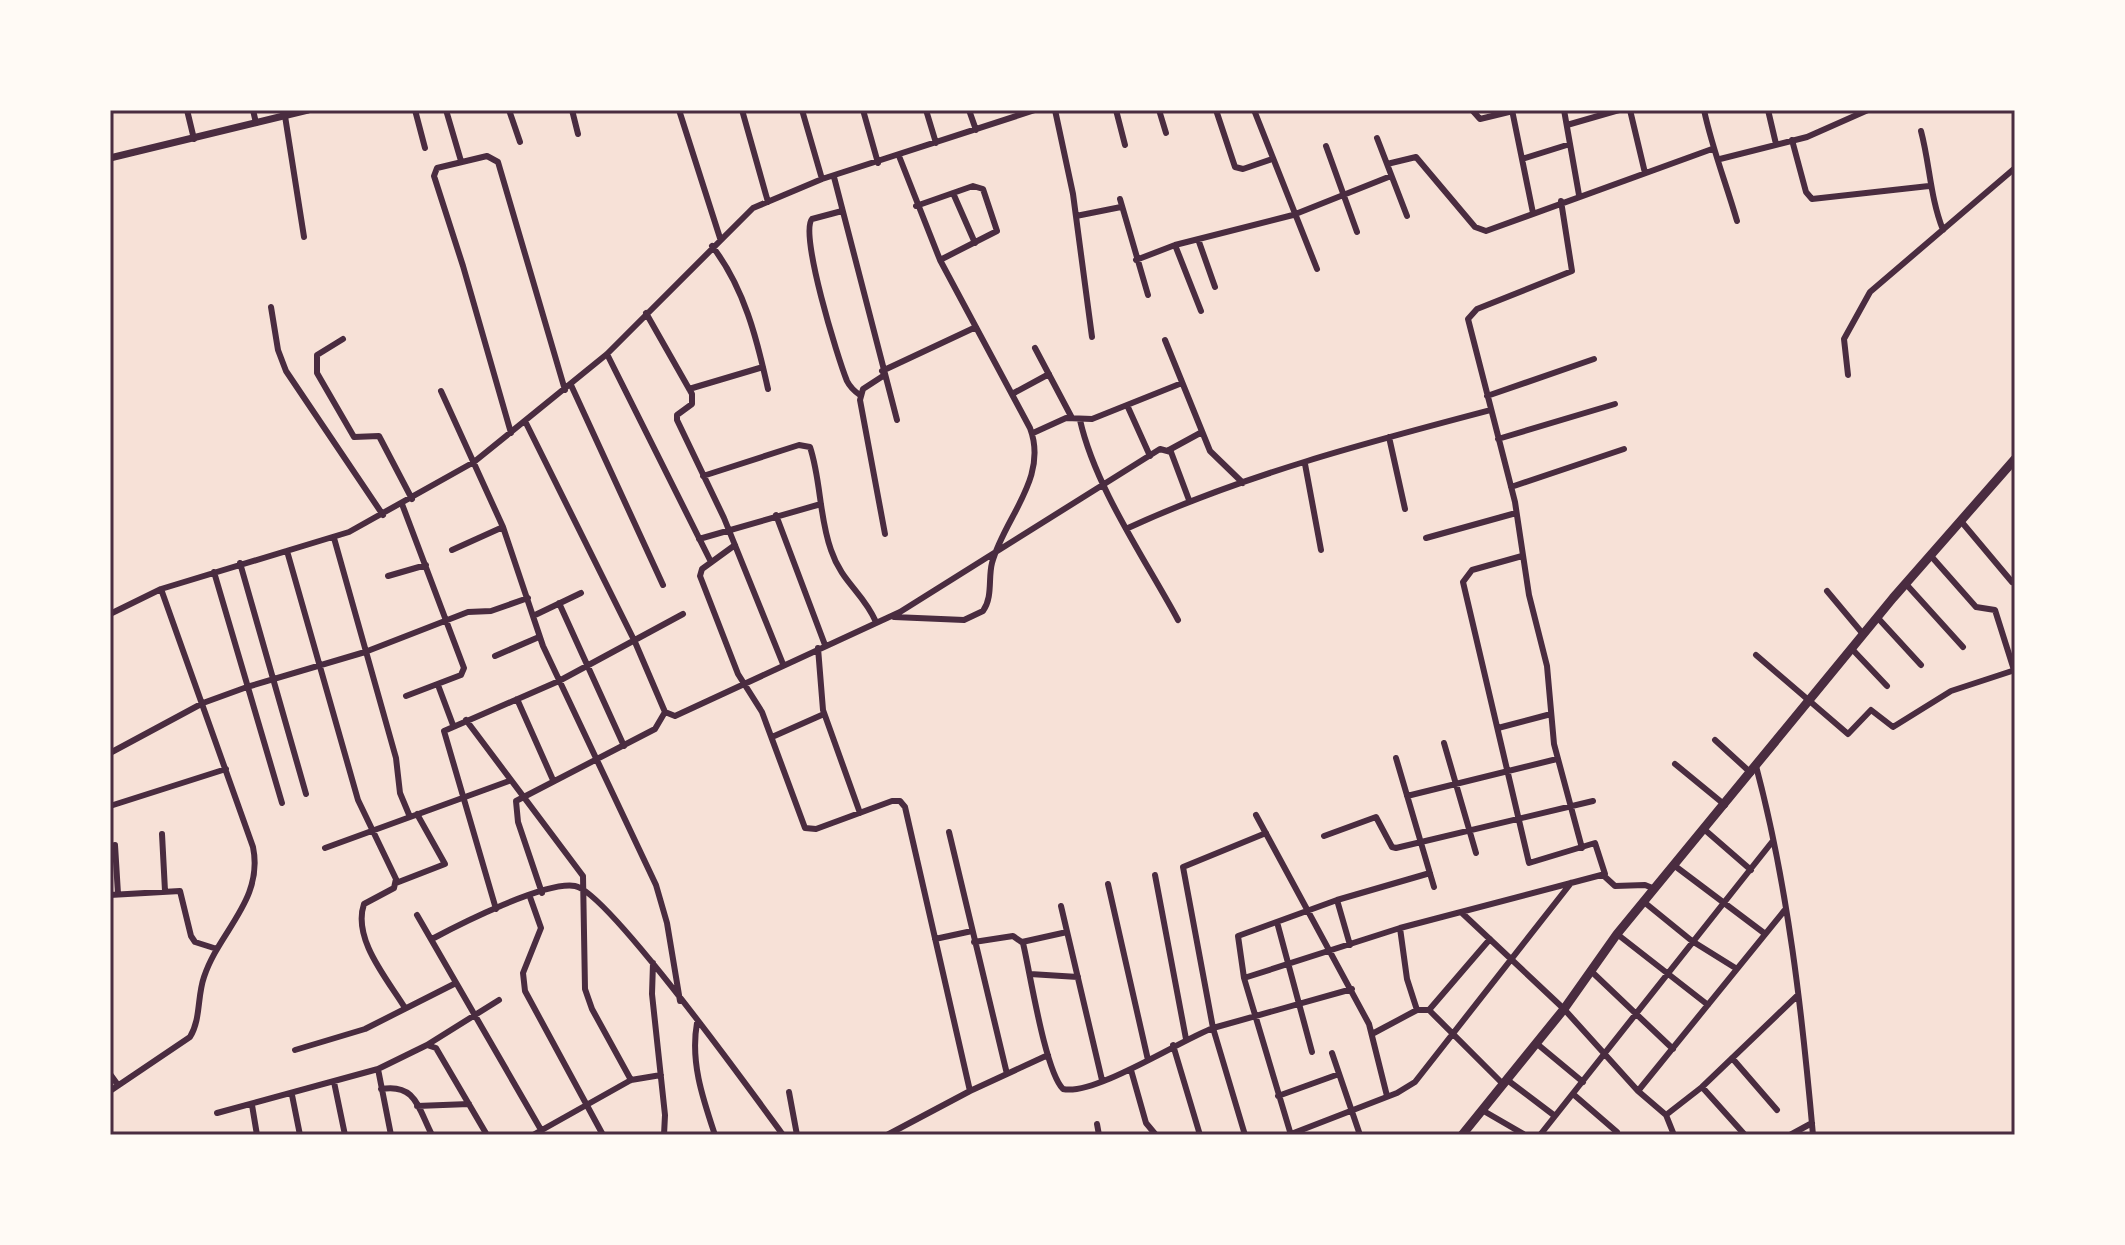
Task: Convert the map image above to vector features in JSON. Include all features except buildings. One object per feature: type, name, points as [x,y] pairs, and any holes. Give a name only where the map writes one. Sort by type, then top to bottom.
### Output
[{"type":"main road","points":[[1462,1135],[1564,1009],[1617,934],[1877,617],[2015,459]]},
{"type":"street","points":[[187,110],[194,139]]},
{"type":"street","points":[[253,110],[256,123]]},
{"type":"street","points":[[110,158],[308,110]]},
{"type":"street","points":[[415,110],[425,148]]},
{"type":"street","points":[[446,110],[461,161]]},
{"type":"street","points":[[509,110],[520,142]]},
{"type":"street","points":[[572,110],[578,134]]},
{"type":"street","points":[[679,110],[720,238]]},
{"type":"street","points":[[742,110],[768,202]]},
{"type":"street","points":[[802,110],[822,179]]},
{"type":"street","points":[[863,110],[878,163]]},
{"type":"street","points":[[926,110],[936,143]]},
{"type":"street","points":[[969,110],[976,130]]},
{"type":"street","points":[[110,614],[161,589],[240,563],[334,538],[383,515],[474,462],[607,354],[753,208],[822,179],[1032,110]]},
{"type":"street","points":[[1055,110],[1076,216],[1092,337]]},
{"type":"street","points":[[1116,110],[1125,145]]},
{"type":"street","points":[[1159,110],[1166,133]]},
{"type":"street","points":[[1216,110],[1235,167],[1243,169],[1272,159]]},
{"type":"street","points":[[1254,110],[1293,215],[1317,269]]},
{"type":"street","points":[[1472,110],[1480,119],[1512,111],[1533,213]]},
{"type":"street","points":[[1564,110],[1579,195]]},
{"type":"street","points":[[1567,125],[1619,110]]},
{"type":"street","points":[[1630,110],[1645,173]]},
{"type":"street","points":[[1704,110],[1712,149],[1720,159],[1737,221]]},
{"type":"street","points":[[1768,110],[1776,144]]},
{"type":"street","points":[[1720,159],[1792,140],[1868,110]]},
{"type":"street","points":[[285,116],[304,237]]},
{"type":"street","points":[[1921,131],[1929,161],[1929,186],[1943,230]]},
{"type":"street","points":[[1377,138],[1407,216]]},
{"type":"street","points":[[1792,140],[1806,192],[1812,199],[1929,186]]},
{"type":"street","points":[[1522,159],[1570,144]]},
{"type":"street","points":[[1326,146],[1357,232]]},
{"type":"street","points":[[1387,164],[1416,157],[1478,230],[1486,231],[1561,201],[1712,149]]},
{"type":"street","points":[[511,433],[434,176],[437,168],[487,156],[498,162],[568,388],[663,585]]},
{"type":"street","points":[[890,617],[964,620],[978,615],[989,599],[997,550],[1029,483],[1033,433],[940,260],[916,206],[899,156]]},
{"type":"street","points":[[1848,375],[1844,339],[1859,307],[1886,274],[2015,168]]},
{"type":"street","points":[[1136,260],[1175,245],[1293,215],[1391,176]]},
{"type":"street","points":[[834,177],[882,373],[897,420]]},
{"type":"street","points":[[916,206],[976,185],[983,189],[998,228],[940,260]]},
{"type":"street","points":[[953,193],[975,243]]},
{"type":"street","points":[[1561,201],[1572,271],[1477,309],[1468,319],[1511,487],[1522,556],[1547,666],[1557,759],[1582,848]]},
{"type":"street","points":[[1076,216],[1120,203],[1148,295]]},
{"type":"street","points":[[842,211],[812,219],[807,228],[813,263],[846,377],[860,395],[885,534]]},
{"type":"street","points":[[1198,239],[1215,287]]},
{"type":"street","points":[[1175,245],[1201,311]]},
{"type":"street","points":[[712,246],[732,274],[768,389]]},
{"type":"street","points":[[271,307],[278,350],[286,371],[383,515]]},
{"type":"street","points":[[646,313],[689,389],[692,404],[676,417],[735,545],[783,664]]},
{"type":"street","points":[[860,395],[882,373],[976,327]]},
{"type":"street","points":[[343,339],[317,355],[317,373],[354,437],[379,436],[412,499]]},
{"type":"street","points":[[1165,340],[1213,457],[1243,483]]},
{"type":"street","points":[[1035,348],[1076,419],[1104,484],[1178,620]]},
{"type":"street","points":[[607,354],[711,562]]},
{"type":"street","points":[[1487,396],[1594,359]]},
{"type":"street","points":[[689,389],[763,367]]},
{"type":"street","points":[[1012,394],[1049,374]]},
{"type":"street","points":[[1033,433],[1127,405],[1182,383]]},
{"type":"street","points":[[441,391],[503,527],[539,637],[656,885],[667,923],[680,1001]]},
{"type":"street","points":[[1498,439],[1615,404]]},
{"type":"street","points":[[1127,405],[1150,456]]},
{"type":"street","points":[[1128,528],[1189,500],[1389,437],[1491,410]]},
{"type":"street","points":[[525,421],[635,642],[665,712],[675,716],[821,646],[890,617],[1163,448],[1169,450],[1202,432]]},
{"type":"street","points":[[1389,437],[1405,509]]},
{"type":"street","points":[[703,476],[807,445],[831,551],[843,578],[864,598],[876,622]]},
{"type":"street","points":[[1511,487],[1624,449]]},
{"type":"street","points":[[1169,450],[1189,500]]},
{"type":"street","points":[[1305,464],[1321,550]]},
{"type":"street","points":[[402,504],[464,668],[461,675],[406,696]]},
{"type":"street","points":[[699,539],[821,504]]},
{"type":"street","points":[[1426,538],[1516,513]]},
{"type":"street","points":[[776,515],[821,646],[824,714],[860,813]]},
{"type":"street","points":[[1960,520],[2012,582]]},
{"type":"street","points":[[452,550],[503,527]]},
{"type":"street","points":[[334,538],[396,758],[400,793],[445,864],[396,883],[364,904],[362,928],[367,944],[405,1008]]},
{"type":"street","points":[[735,545],[711,562],[700,576],[743,682],[762,712],[805,828],[816,829],[897,800],[905,807],[970,1091]]},
{"type":"street","points":[[287,551],[358,800],[396,883]]},
{"type":"street","points":[[1522,556],[1472,570],[1463,582],[1529,863],[1597,843],[1603,875],[1615,886],[1645,885],[1655,889]]},
{"type":"street","points":[[1756,655],[1846,733],[1853,732],[1873,710],[1892,728],[1951,691],[2015,670],[1995,610],[1976,607],[1931,556]]},
{"type":"street","points":[[240,563],[306,794]]},
{"type":"street","points":[[388,576],[426,565]]},
{"type":"street","points":[[214,572],[282,803]]},
{"type":"street","points":[[1906,584],[1963,647]]},
{"type":"street","points":[[110,1091],[190,1037],[196,1026],[203,979],[247,900],[256,874],[253,847],[161,589]]},
{"type":"street","points":[[1827,591],[1864,634]]},
{"type":"street","points":[[533,616],[581,593]]},
{"type":"street","points":[[110,753],[203,703],[365,652],[468,612],[491,611],[528,598]]},
{"type":"street","points":[[559,603],[590,665],[624,746]]},
{"type":"street","points":[[496,909],[443,737],[444,731],[559,681],[683,614]]},
{"type":"street","points":[[1877,617],[1921,665]]},
{"type":"street","points":[[495,656],[539,637]]},
{"type":"street","points":[[1852,649],[1887,686]]},
{"type":"street","points":[[438,685],[453,725]]},
{"type":"street","points":[[517,699],[553,780]]},
{"type":"street","points":[[542,893],[515,811],[516,801],[521,795],[655,729],[665,712]]},
{"type":"street","points":[[772,737],[824,714]]},
{"type":"street","points":[[1498,728],[1551,714]]},
{"type":"street","points":[[466,720],[509,781],[579,867],[584,889],[585,989],[592,1009],[631,1080]]},
{"type":"street","points":[[1715,740],[1754,769],[1772,842],[1797,974],[1813,1135]]},
{"type":"street","points":[[1444,743],[1476,853]]},
{"type":"street","points":[[1396,758],[1434,887]]},
{"type":"street","points":[[1407,796],[1557,759]]},
{"type":"street","points":[[1675,764],[1725,805]]},
{"type":"street","points":[[110,806],[226,769]]},
{"type":"street","points":[[325,848],[509,781]]},
{"type":"street","points":[[1324,836],[1376,817],[1381,820],[1393,848],[1593,801]]},
{"type":"street","points":[[1256,815],[1352,989],[1372,1034],[1387,1096]]},
{"type":"street","points":[[1705,830],[1751,870]]},
{"type":"street","points":[[949,832],[1007,1074]]},
{"type":"street","points":[[1245,1135],[1213,1028],[1183,867],[1266,833]]},
{"type":"street","points":[[162,834],[165,891]]},
{"type":"street","points":[[1540,1135],[1772,842]]},
{"type":"street","points":[[115,845],[114,895],[165,891],[183,894],[195,942],[217,949]]},
{"type":"street","points":[[1675,866],[1764,933]]},
{"type":"street","points":[[1430,873],[1337,900],[1238,936],[1244,978],[1291,1135],[1415,1082],[1572,882]]},
{"type":"street","points":[[1155,875],[1186,1039]]},
{"type":"street","points":[[1244,978],[1400,928],[1603,875]]},
{"type":"street","points":[[1108,884],[1148,1060]]},
{"type":"street","points":[[432,939],[496,909],[542,893],[566,886],[584,889],[653,963],[779,1134]]},
{"type":"street","points":[[530,897],[541,928],[523,981],[603,1135]]},
{"type":"street","points":[[1337,900],[1350,945]]},
{"type":"street","points":[[1644,902],[1692,941],[1737,969]]},
{"type":"street","points":[[1061,906],[1102,1080]]},
{"type":"street","points":[[1638,1091],[1784,911]]},
{"type":"street","points":[[1462,913],[1564,1009],[1638,1091],[1666,1115],[1674,1135]]},
{"type":"street","points":[[417,915],[542,1133]]},
{"type":"street","points":[[1277,922],[1312,1052]]},
{"type":"street","points":[[1400,928],[1407,979],[1417,1010]]},
{"type":"street","points":[[935,939],[972,931]]},
{"type":"street","points":[[1022,942],[1067,932]]},
{"type":"street","points":[[1617,934],[1708,1005]]},
{"type":"street","points":[[974,942],[1013,936],[1022,942],[1048,1055],[1055,1080],[1063,1089],[1075,1089],[1131,1070],[1173,1045],[1213,1028],[1352,989]]},
{"type":"street","points":[[1429,1010],[1490,939]]},
{"type":"street","points":[[653,963],[652,994],[664,1135]]},
{"type":"street","points":[[1591,971],[1673,1049]]},
{"type":"street","points":[[1030,974],[1078,977]]},
{"type":"street","points":[[295,1050],[365,1029],[456,983]]},
{"type":"street","points":[[1666,1115],[1702,1087],[1798,995]]},
{"type":"street","points":[[217,1113],[292,1095],[378,1069],[427,1045],[499,1000]]},
{"type":"street","points":[[1372,1034],[1417,1010],[1429,1010],[1504,1081],[1555,1116]]},
{"type":"street","points":[[697,1023],[695,1047],[698,1080],[715,1135]]},
{"type":"street","points":[[1536,1043],[1583,1082]]},
{"type":"street","points":[[427,1045],[436,1048],[487,1135]]},
{"type":"street","points":[[1173,1045],[1200,1135]]},
{"type":"street","points":[[1332,1053],[1360,1135]]},
{"type":"street","points":[[887,1135],[970,1091],[1048,1055]]},
{"type":"street","points":[[1732,1058],[1777,1110]]},
{"type":"street","points":[[378,1069],[391,1135]]},
{"type":"street","points":[[1131,1070],[1146,1123],[1154,1134]]},
{"type":"street","points":[[110,1074],[118,1085]]},
{"type":"street","points":[[1278,1096],[1339,1074]]},
{"type":"street","points":[[533,1135],[542,1133],[585,1104],[631,1080],[661,1075]]},
{"type":"street","points":[[334,1082],[345,1135]]},
{"type":"street","points":[[1702,1087],[1745,1135]]},
{"type":"street","points":[[381,1089],[404,1088],[432,1135]]},
{"type":"street","points":[[789,1092],[797,1135]]},
{"type":"street","points":[[1573,1094],[1617,1132]]},
{"type":"street","points":[[292,1095],[300,1135]]},
{"type":"street","points":[[417,1106],[469,1104]]},
{"type":"street","points":[[252,1105],[257,1135]]},
{"type":"street","points":[[1482,1110],[1525,1135]]},
{"type":"street","points":[[1790,1135],[1812,1123]]},
{"type":"street","points":[[1097,1124],[1099,1135]]}]
